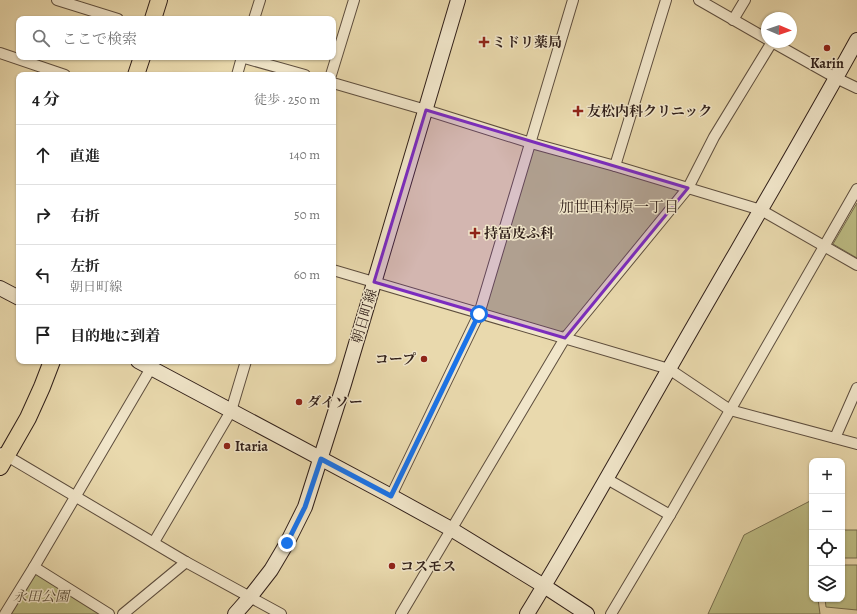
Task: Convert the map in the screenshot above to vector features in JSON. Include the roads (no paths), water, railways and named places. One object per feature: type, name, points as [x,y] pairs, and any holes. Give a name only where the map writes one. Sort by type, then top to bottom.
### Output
[{"type":"main road","points":[[154,16],[159,0]]},
{"type":"main road","points":[[137,72],[141,60]]},
{"type":"main road","points":[[2,458],[28,418],[51,364]]},
{"type":"street","points":[[57,0],[108,16]]},
{"type":"street","points":[[255,16],[260,0]]},
{"type":"street","points":[[336,59],[354,0]]},
{"type":"street","name":"朝日町線","points":[[235,614],[271,570],[287,543],[305,507],[321,459],[458,0]]},
{"type":"street","points":[[391,496],[479,314],[573,0]]},
{"type":"street","points":[[615,166],[666,0]]},
{"type":"street","points":[[699,0],[761,36]]},
{"type":"street","points":[[733,20],[745,0]]},
{"type":"street","points":[[527,614],[607,479],[668,369],[761,210],[857,40]]},
{"type":"street","points":[[401,614],[565,338],[688,188],[714,137],[768,48]]},
{"type":"street","points":[[783,48],[857,88]]},
{"type":"street","points":[[0,53],[16,58]]},
{"type":"street","points":[[21,60],[56,72]]},
{"type":"street","points":[[238,72],[241,60]]},
{"type":"street","points":[[252,60],[294,72]]},
{"type":"street","points":[[332,72],[336,60]]},
{"type":"street","points":[[336,84],[531,143],[615,166],[761,210],[857,265]]},
{"type":"street","points":[[611,614],[670,515],[857,189]]},
{"type":"street","points":[[336,271],[668,369],[730,410],[857,444]]},
{"type":"street","points":[[0,288],[16,296]]},
{"type":"street","points":[[154,542],[231,411],[245,364]]},
{"type":"street","points":[[5,614],[34,568],[152,365],[231,411],[451,529],[587,614]]},
{"type":"street","points":[[834,438],[857,388]]},
{"type":"street","points":[[2,458],[75,496],[186,562],[281,614]]},
{"type":"street","points":[[607,479],[670,515]]},
{"type":"street","points":[[123,614],[186,562]]},
{"type":"street","points":[[34,568],[109,614]]},
{"type":"place","name":"ミドリ薬局","points":[[484,42]]},
{"type":"place","name":"Karin","points":[[827,48]]},
{"type":"place","name":"友松内科クリニック","points":[[578,111]]},
{"type":"place","name":"持冨皮ふ科","points":[[475,233]]},
{"type":"place","name":"コープ","points":[[424,359]]},
{"type":"place","name":"ダイソー","points":[[299,402]]},
{"type":"place","name":"Itaria","points":[[227,446]]},
{"type":"place","name":"コスモス","points":[[392,566]]},
{"type":"district","name":"加世田村原一丁目","points":[[619,207]]},
{"type":"park label","name":"永田公園","points":[[41,596]]}]
